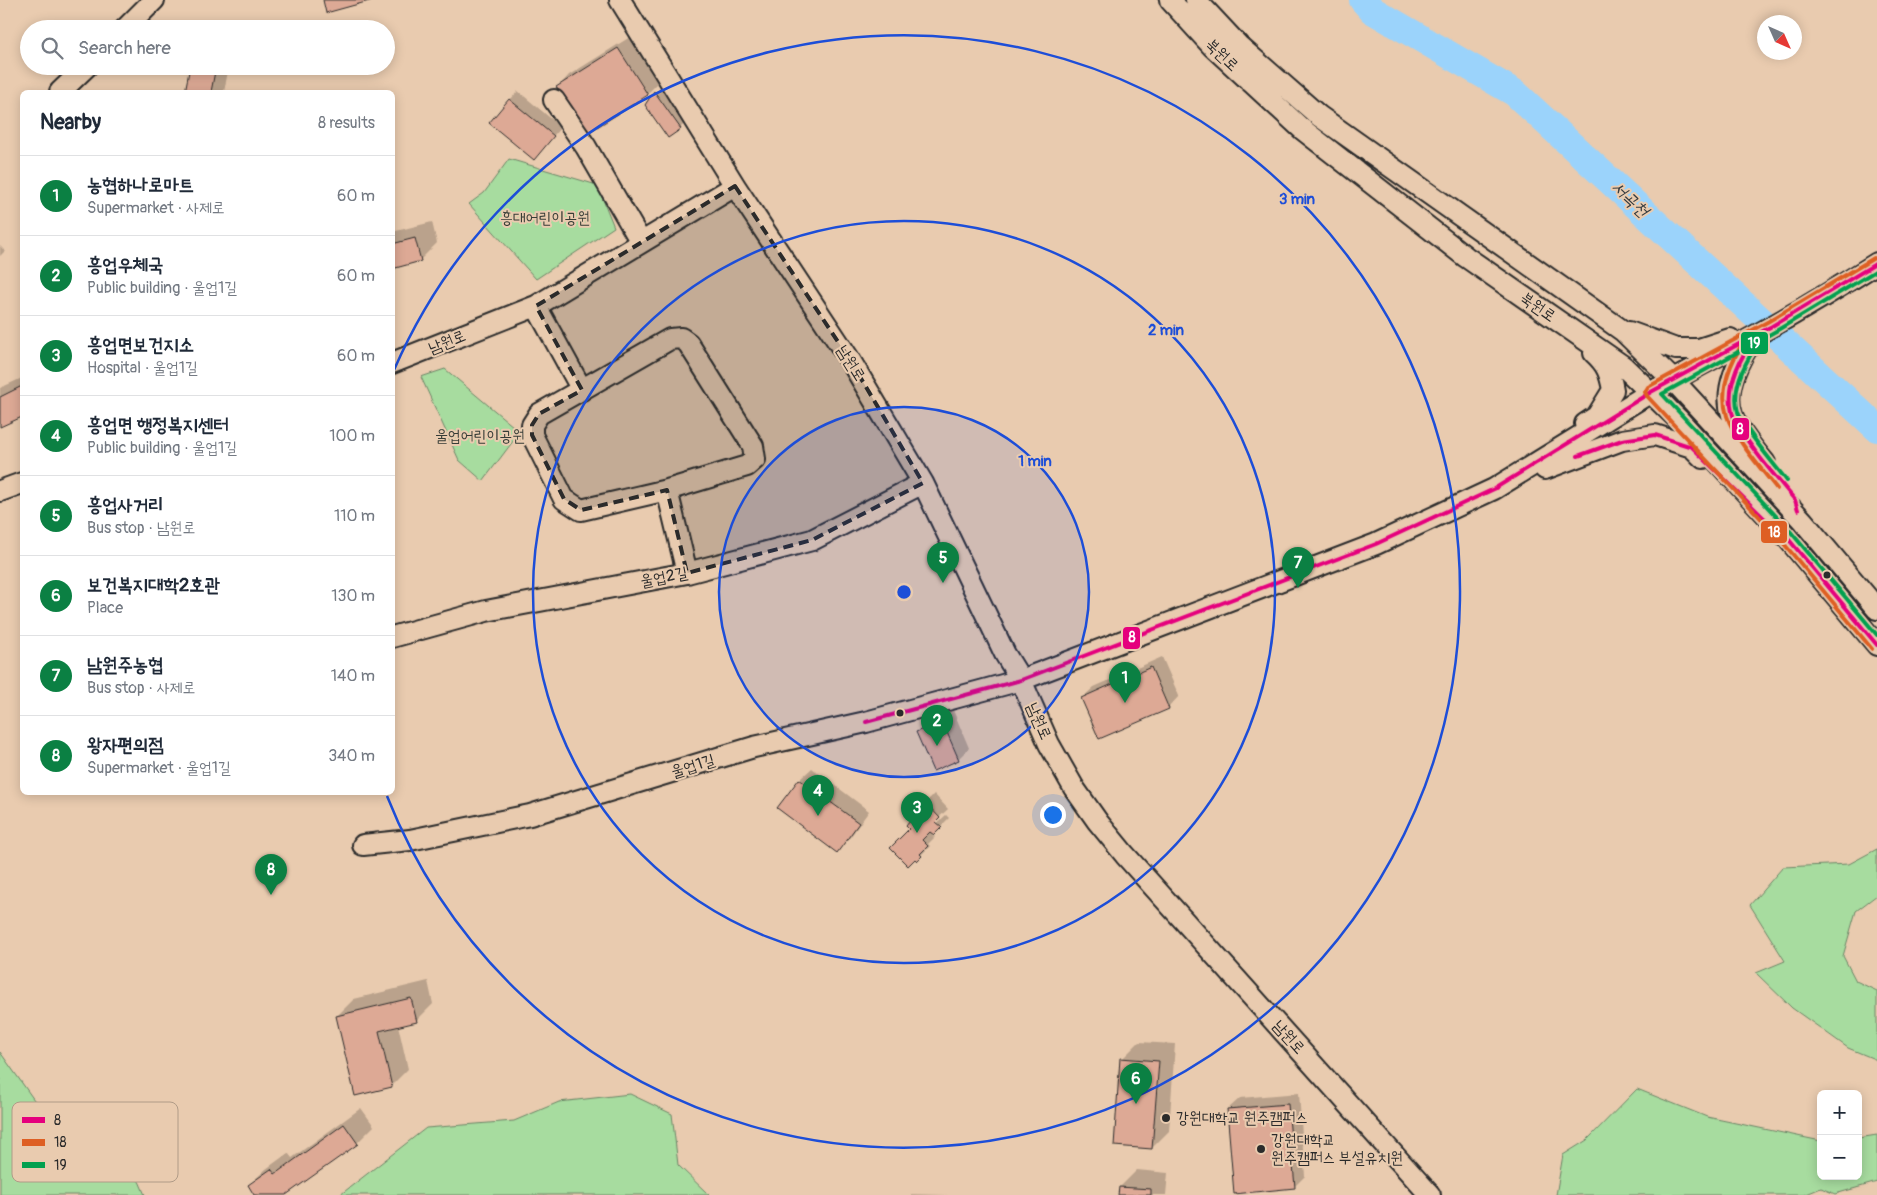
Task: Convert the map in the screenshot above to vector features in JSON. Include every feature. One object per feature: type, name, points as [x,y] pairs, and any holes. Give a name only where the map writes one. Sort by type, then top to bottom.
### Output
[{"type":"street","points":[[134,20],[154,0]]},
{"type":"street","name":"남원로","points":[[620,0],[735,186],[850,360],[923,483],[1006,654],[1021,680],[1053,752],[1074,788],[1125,855],[1430,1195]]},
{"type":"street","name":"북원로","points":[[1170,0],[1213,47],[1302,129],[1466,257],[1623,366],[1679,420],[1785,534],[1877,646]]},
{"type":"street","name":"북원로","points":[[1196,0],[1239,46],[1319,116],[1623,331],[1674,381],[1803,521],[1877,609]]},
{"type":"street","points":[[62,90],[78,75]]},
{"type":"street","points":[[554,100],[586,147],[641,242]]},
{"type":"street","name":"남원로","points":[[395,362],[536,306],[735,186]]},
{"type":"street","points":[[1494,489],[1651,392],[1754,337],[1877,263]]},
{"type":"street","points":[[1494,489],[1598,416],[1614,390],[1610,373],[1601,359],[1535,305]]},
{"type":"street","points":[[536,306],[582,390]]},
{"type":"street","points":[[1623,331],[1676,349],[1699,349],[1732,338],[1754,337]]},
{"type":"street","points":[[1754,337],[1745,350],[1732,381],[1730,398],[1732,414],[1753,448],[1794,500],[1803,521]]},
{"type":"street","points":[[681,338],[688,343],[754,446],[755,459],[747,466],[667,490],[580,510],[564,499],[532,435],[532,425],[539,414],[670,339],[681,338]]},
{"type":"street","points":[[1494,489],[1622,440],[1655,435],[1692,447],[1770,524],[1785,534]]},
{"type":"street","name":"울업2길","points":[[395,636],[486,611],[687,573],[812,540],[923,483]]},
{"type":"street","points":[[0,491],[20,484]]},
{"type":"street","name":"울업1길","points":[[363,845],[410,840],[530,815],[754,747],[866,722],[1021,680],[1376,544],[1494,489]]},
{"type":"street","points":[[667,490],[687,573]]},
{"type":"highlighted area","points":[[735,186],[850,360],[923,483],[812,540],[687,573],[667,490],[581,510],[564,499],[532,435],[532,425],[539,414],[582,390],[536,306]]},
{"type":"green space","name":"흥대어린이공원","points":[[509,159],[597,185],[614,227],[536,279],[469,204],[484,193]]},
{"type":"green space","name":"울업어린이공원","points":[[445,369],[520,432],[483,481],[459,460],[421,377]]},
{"type":"green space","points":[[1877,849],[1877,895],[1856,911],[1843,956],[1856,981],[1877,991],[1877,1060],[1848,1048],[1792,1008],[1756,973],[1785,961],[1750,905],[1783,867],[1849,864]]},
{"type":"green space","points":[[0,1052],[35,1102],[12,1102],[12,1182],[139,1182],[145,1195],[0,1195]]},
{"type":"green space","points":[[1637,1089],[1707,1117],[1817,1140],[1817,1180],[1862,1180],[1862,1137],[1877,1135],[1877,1182],[1835,1194],[1821,1188],[1804,1195],[1556,1195],[1563,1155],[1587,1140]]},
{"type":"green space","points":[[630,1094],[672,1114],[678,1165],[709,1195],[340,1195],[426,1128],[514,1121],[559,1102]]},
{"type":"building","points":[[323,0],[373,0],[326,13]]},
{"type":"building","points":[[618,48],[648,95],[586,134],[556,87]]},
{"type":"building","points":[[188,75],[214,75],[211,90],[185,90]]},
{"type":"building","points":[[654,91],[681,129],[668,138],[645,105]]},
{"type":"building","points":[[509,99],[554,136],[534,160],[489,123]]},
{"type":"building","points":[[415,238],[421,261],[395,268],[395,243]]},
{"type":"building","points":[[20,387],[20,418],[0,427],[0,397]]},
{"type":"building","points":[[1151,667],[1169,709],[1099,739],[1081,698]]},
{"type":"building","points":[[942,721],[959,760],[933,771],[916,732]]},
{"type":"building","points":[[799,779],[859,823],[837,853],[777,808]]},
{"type":"building","points":[[925,802],[940,818],[936,822],[942,827],[934,835],[930,832],[922,840],[928,846],[920,854],[922,856],[917,861],[915,859],[908,866],[890,848],[909,829],[906,826]]},
{"type":"building","points":[[411,998],[417,1022],[379,1031],[392,1087],[355,1096],[336,1016]]},
{"type":"building","points":[[1120,1058],[1159,1061],[1152,1149],[1114,1146]]},
{"type":"building","name":"강원대학교 원주캠퍼스 부설유치원","points":[[1288,1104],[1295,1188],[1234,1194],[1227,1109]]},
{"type":"building","points":[[344,1124],[358,1144],[286,1195],[254,1195],[248,1185],[271,1169],[275,1174]]},
{"type":"building","points":[[1119,1187],[1151,1189],[1151,1195],[1118,1195]]},
{"type":"waterway","name":"서곡천","points":[[1363,0],[1372,10],[1515,93],[1877,428]]},
{"type":"transit line","name":"18","points":[[1872,649],[1780,539],[1645,392],[1648,387],[1769,321],[1874,258]]},
{"type":"transit line","name":"8","points":[[866,722],[1021,680],[1376,544],[1494,489],[1651,392],[1772,326],[1877,263]]},
{"type":"transit line","name":"19","points":[[1877,270],[1776,331],[1662,394],[1790,531],[1877,635]]},
{"type":"transit line","name":"18","points":[[1750,333],[1738,352],[1729,372],[1724,394],[1725,405],[1727,416],[1735,433],[1777,489]]},
{"type":"transit line","name":"8","points":[[1755,337],[1739,363],[1732,382],[1732,412],[1750,444],[1795,500],[1798,510]]},
{"type":"transit line","name":"19","points":[[1760,341],[1741,374],[1736,403],[1741,419],[1753,438],[1787,481]]},
{"type":"transit line","name":"8","points":[[1578,456],[1622,440],[1655,435],[1692,447],[1770,524],[1785,535],[1877,645]]},
{"type":"place","name":"흥업사거리","points":[[943,583]]},
{"type":"place","name":"남원주농협","points":[[1298,588]]},
{"type":"place","name":"농협하나로마트","points":[[1125,703]]},
{"type":"place","name":"흥업우체국","points":[[937,746]]},
{"type":"place","name":"흥업면 행정복지센터","points":[[818,816]]},
{"type":"place","name":"흥업면보건지소","points":[[917,833]]},
{"type":"place","name":"왕자편의점","points":[[271,895]]},
{"type":"place","name":"보건복지대학2호관","points":[[1136,1104]]},
{"type":"place","name":"강원대학교 원주캠퍼스","points":[[1166,1118]]},
{"type":"place","name":"강원대학교 원주캠퍼스 부설유치원","points":[[1261,1149]]}]
